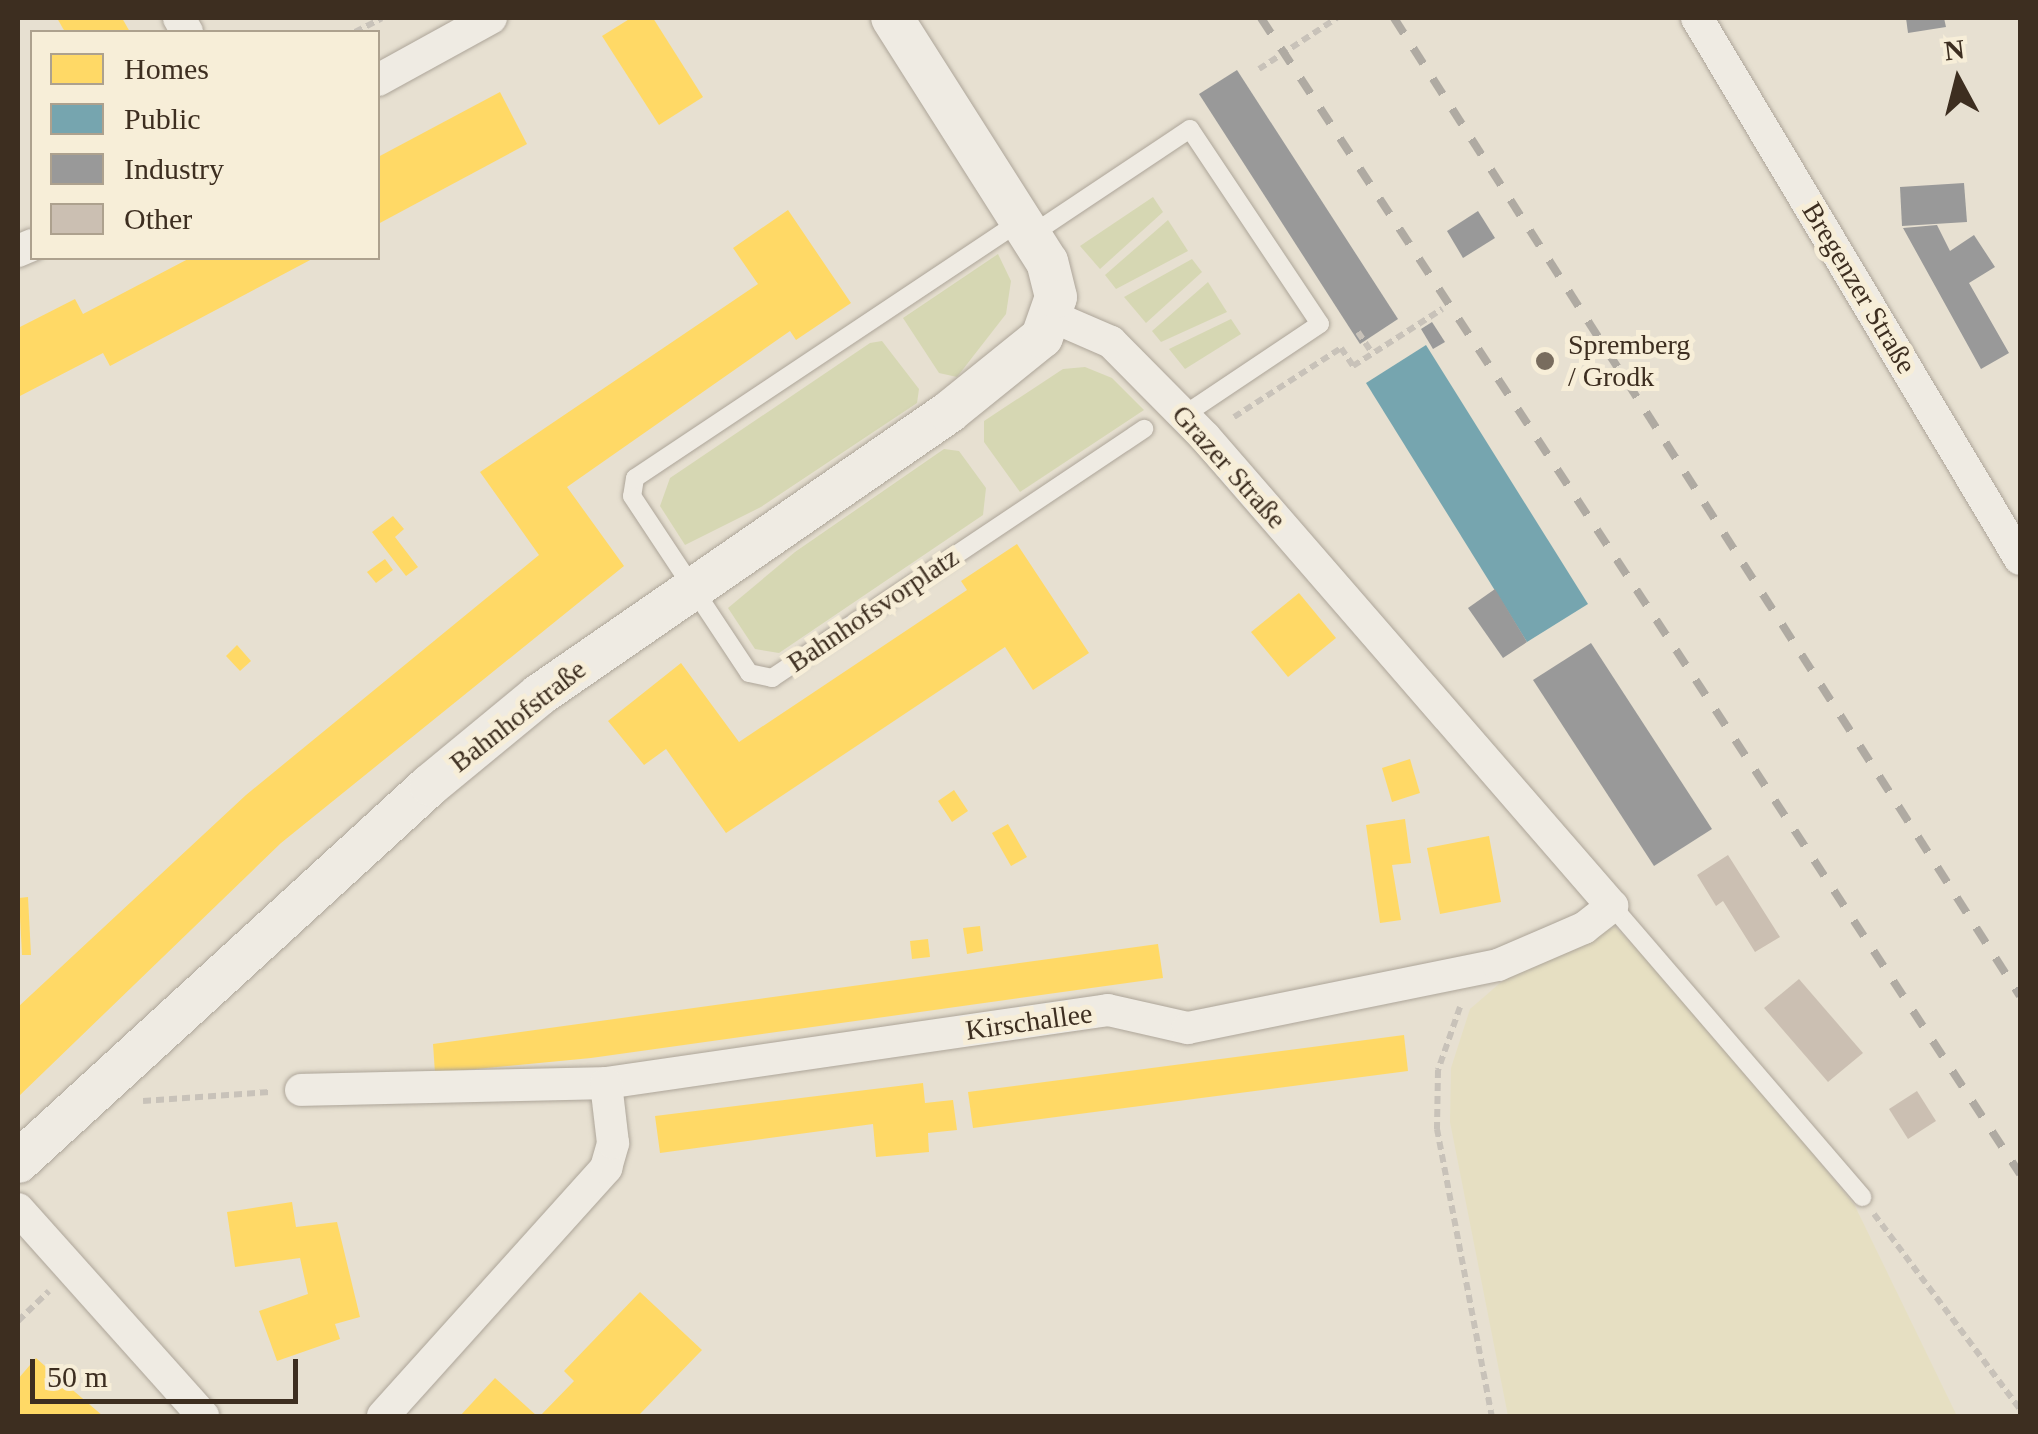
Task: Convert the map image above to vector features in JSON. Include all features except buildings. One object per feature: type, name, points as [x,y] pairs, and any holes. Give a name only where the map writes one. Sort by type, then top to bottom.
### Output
[{"type":"street","points":[[380,78],[439,30],[490,18]]},
{"type":"street","points":[[892,18],[1016,231],[1054,280],[1051,316]]},
{"type":"street","name":"Bregenzer Straße","points":[[1697,18],[2020,558]]},
{"type":"street","name":"Grazer Straße","points":[[1051,316],[1111,342],[1194,426],[1612,906]]},
{"type":"street","name":"Bahnhofstraße","points":[[18,1162],[430,785],[538,695],[1020,360],[1051,316]]},
{"type":"street","name":"Kirschallee","points":[[302,1090],[606,1082],[1108,1010],[1188,1028],[1498,965],[1584,928],[1612,906]]},
{"type":"street","points":[[383,1416],[606,1168],[613,1143],[606,1082]]},
{"type":"street","points":[[18,1209],[203,1416]]},
{"type":"lane","name":"Bahnhofsvorplatz","points":[[1144,429],[772,678],[750,674],[632,496],[636,478],[1016,231],[1190,129],[1320,324],[1194,426]]},
{"type":"lane","points":[[1612,906],[1862,1197]]},
{"type":"path","points":[[360,30],[382,18]]},
{"type":"path","points":[[1259,69],[1337,18]]},
{"type":"path","points":[[1194,426],[1341,348],[1353,366],[1442,309]]},
{"type":"path","points":[[1358,332],[1372,353]]},
{"type":"path","points":[[1492,1416],[1436,1129],[1438,1070],[1459,1009],[1498,965]]},
{"type":"path","points":[[136,1101],[302,1090]]},
{"type":"path","points":[[1862,1197],[2020,1409]]},
{"type":"path","points":[[18,1321],[71,1270]]},
{"type":"shaded area","points":[[1615,927],[1690,1001],[1855,1206],[1957,1416],[1508,1416],[1450,1122],[1451,1068],[1470,1009],[1521,965]]},
{"type":"green space","points":[[1153,197],[1163,212],[1100,269],[1080,246]]},
{"type":"green space","points":[[1168,220],[1188,251],[1116,289],[1105,275]]},
{"type":"green space","points":[[998,254],[1011,281],[1006,314],[957,377],[939,373],[903,318]]},
{"type":"green space","points":[[1192,259],[1202,272],[1146,323],[1124,297]]},
{"type":"green space","points":[[1208,282],[1227,312],[1161,342],[1152,331]]},
{"type":"green space","points":[[1231,319],[1241,334],[1185,369],[1169,349]]},
{"type":"green space","points":[[882,341],[919,389],[917,403],[761,507],[685,545],[660,506],[670,478],[870,343]]},
{"type":"green space","points":[[1085,367],[1112,378],[1144,410],[1020,492],[984,442],[984,421],[1063,369]]},
{"type":"green space","points":[[944,449],[959,451],[986,488],[983,515],[779,653],[755,649],[728,608],[795,552]]},
{"type":"railway","points":[[1261,18],[2020,1174]]},
{"type":"railway","points":[[1394,18],[2020,996]]},
{"type":"place","name":"Spremberg / Grodk","points":[[1545,361]]}]
